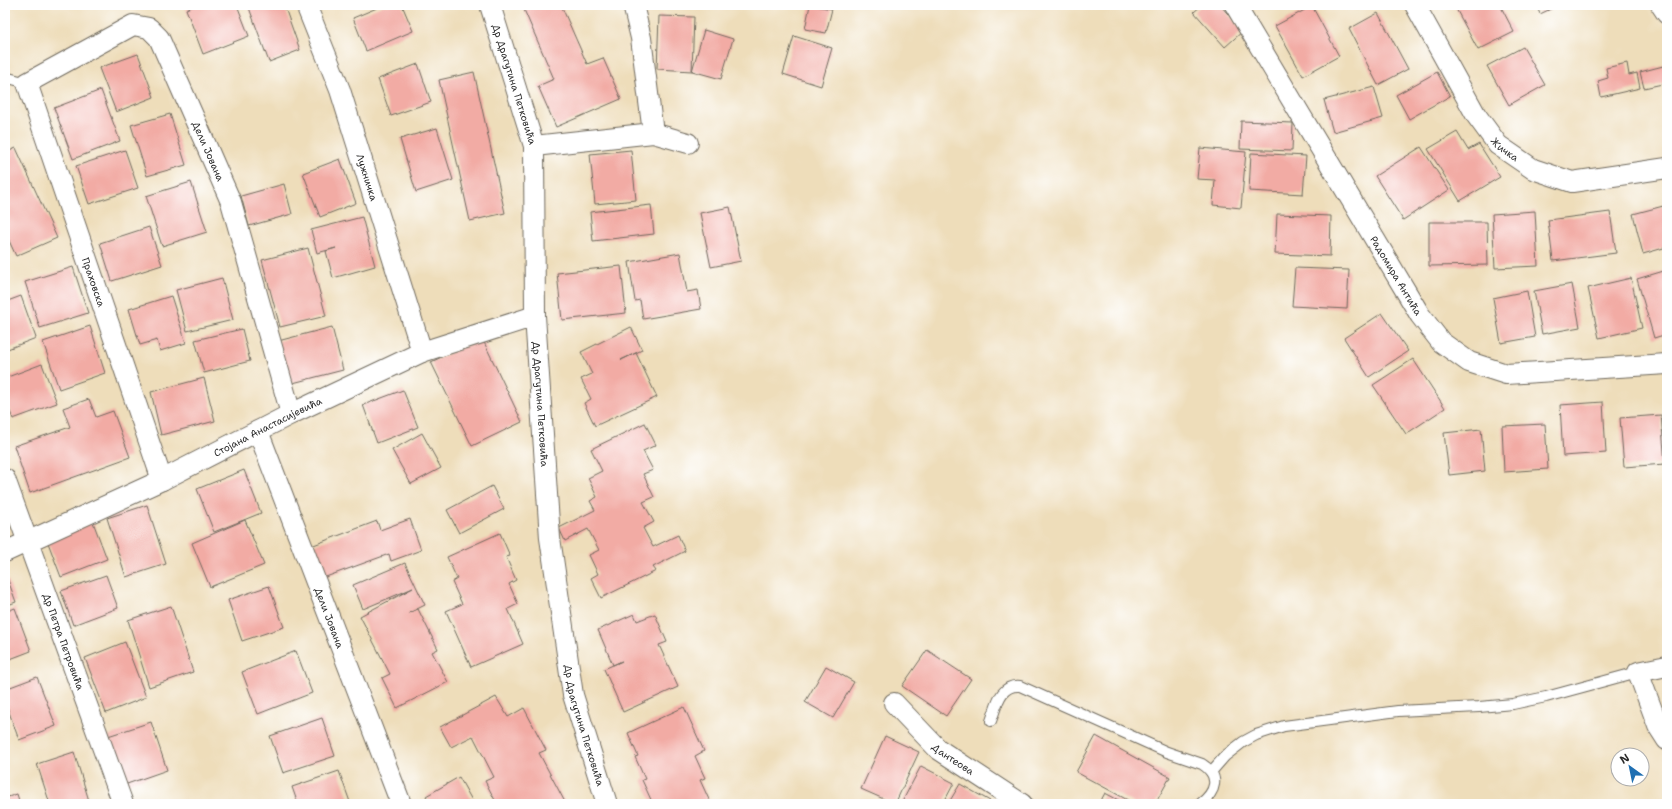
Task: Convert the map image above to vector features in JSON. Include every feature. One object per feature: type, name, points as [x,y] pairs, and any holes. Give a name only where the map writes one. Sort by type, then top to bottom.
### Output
[{"type":"street","name":"Лужничка","points":[[306,5],[340,90],[422,352]]},
{"type":"street","name":"Др Драгутина Петковића","points":[[490,5],[534,146],[535,316],[551,546],[573,695],[607,804]]},
{"type":"street","points":[[633,5],[641,38],[653,133]]},
{"type":"street","name":"Радомира Антића","points":[[1235,5],[1420,315],[1442,342],[1469,362],[1506,374],[1667,364]]},
{"type":"street","name":"Жичка","points":[[1415,5],[1476,115],[1498,145],[1532,169],[1572,182],[1667,168]]},
{"type":"street","points":[[1661,5],[1667,14]]},
{"type":"street","name":"Дели Јована","points":[[27,83],[133,25],[149,28],[159,38],[231,202],[291,414]]},
{"type":"street","name":"Праховска","points":[[27,83],[162,480]]},
{"type":"street","points":[[534,146],[653,133],[688,143]]},
{"type":"street","name":"Стојана Анастасијевића","points":[[5,552],[162,480],[291,414],[422,352],[535,316]]},
{"type":"street","name":"Дели Јована","points":[[258,431],[401,804]]},
{"type":"street","name":"Др Петра Петровића","points":[[5,479],[123,804]]},
{"type":"street","points":[[1667,666],[1638,672],[1658,726],[1667,740]]},
{"type":"street","name":"Дантеова","points":[[894,703],[938,749],[1022,804]]},
{"type":"lane","points":[[5,77],[27,83]]},
{"type":"lane","points":[[1211,772],[1225,756],[1243,742],[1256,735],[1284,726],[1398,710],[1479,707],[1513,704],[1546,697],[1638,672]]},
{"type":"lane","points":[[991,721],[1001,694],[1010,687],[1020,686],[1160,749],[1202,764],[1211,772],[1214,784],[1212,792],[1208,798],[1200,804]]},
{"type":"building","points":[[196,5],[237,5],[249,36],[203,54],[186,9]]},
{"type":"building","points":[[248,5],[284,5],[300,50],[269,62]]},
{"type":"building","points":[[384,5],[402,5],[413,31],[366,51],[353,18]]},
{"type":"building","points":[[522,5],[561,5],[587,64],[603,58],[621,99],[556,127],[538,86],[554,79]]},
{"type":"building","points":[[810,5],[832,9],[826,33],[805,29]]},
{"type":"building","points":[[1202,5],[1220,5],[1243,31],[1225,47],[1194,12]]},
{"type":"building","points":[[1454,5],[1500,5],[1514,32],[1478,50]]},
{"type":"building","points":[[1536,5],[1559,5],[1540,14]]},
{"type":"building","points":[[1312,6],[1339,56],[1303,76],[1275,26]]},
{"type":"building","points":[[1378,13],[1408,69],[1378,85],[1349,29]]},
{"type":"building","points":[[659,16],[694,17],[692,71],[657,69]]},
{"type":"building","points":[[704,30],[733,39],[721,79],[692,71]]},
{"type":"building","points":[[794,36],[832,48],[821,86],[783,74]]},
{"type":"building","points":[[1523,47],[1545,85],[1509,105],[1487,66]]},
{"type":"building","points":[[138,54],[154,97],[116,112],[99,68]]},
{"type":"building","points":[[1627,63],[1629,75],[1637,73],[1640,88],[1601,97],[1598,81],[1608,78],[1606,68]]},
{"type":"building","points":[[418,64],[431,102],[391,116],[378,79]]},
{"type":"building","points":[[1667,65],[1667,83],[1644,88],[1640,72]]},
{"type":"building","points":[[474,72],[505,213],[470,221],[439,80]]},
{"type":"building","points":[[1437,72],[1450,96],[1409,119],[1396,95]]},
{"type":"building","points":[[1374,87],[1383,118],[1333,132],[1324,100]]},
{"type":"building","points":[[101,90],[120,141],[73,159],[54,108]]},
{"type":"building","points":[[170,114],[186,165],[147,176],[131,125]]},
{"type":"building","points":[[1241,121],[1293,123],[1292,151],[1240,149]]},
{"type":"building","points":[[437,128],[453,180],[416,192],[400,139]]},
{"type":"building","points":[[1457,132],[1468,150],[1479,144],[1500,177],[1460,201],[1428,149]]},
{"type":"building","points":[[1421,147],[1449,190],[1403,220],[1375,176]]},
{"type":"building","points":[[16,148],[57,238],[16,256],[5,232],[5,153]]},
{"type":"building","points":[[1200,148],[1246,152],[1241,208],[1213,205],[1215,180],[1197,179]]},
{"type":"building","points":[[125,150],[138,188],[89,204],[76,166]]},
{"type":"building","points":[[631,150],[636,200],[595,204],[590,154]]},
{"type":"building","points":[[1251,153],[1306,156],[1303,194],[1249,191]]},
{"type":"building","points":[[340,159],[356,203],[320,217],[303,173]]},
{"type":"building","points":[[191,182],[207,232],[162,246],[146,196]]},
{"type":"building","points":[[284,184],[292,214],[249,226],[241,196]]},
{"type":"building","points":[[651,205],[654,234],[593,241],[590,212]]},
{"type":"building","points":[[1667,205],[1667,247],[1643,254],[1633,214]]},
{"type":"building","points":[[730,207],[741,261],[711,267],[700,213]]},
{"type":"building","points":[[1535,211],[1538,266],[1495,268],[1492,214]]},
{"type":"building","points":[[1610,212],[1616,253],[1553,261],[1548,220]]},
{"type":"building","points":[[1277,214],[1331,216],[1330,256],[1275,254]]},
{"type":"building","points":[[362,217],[375,266],[333,278],[326,251],[336,248],[317,253],[311,230]]},
{"type":"building","points":[[1429,222],[1487,222],[1488,265],[1429,266]]},
{"type":"building","points":[[149,227],[162,265],[112,281],[100,243]]},
{"type":"building","points":[[308,248],[326,316],[280,327],[262,260]]},
{"type":"building","points":[[680,253],[687,292],[698,290],[701,309],[643,319],[640,300],[635,301],[629,262]]},
{"type":"building","points":[[621,266],[626,313],[562,320],[557,273]]},
{"type":"building","points":[[73,267],[88,313],[40,328],[25,282]]},
{"type":"building","points":[[1295,268],[1349,270],[1347,309],[1292,306]]},
{"type":"building","points":[[1667,270],[1667,334],[1654,338],[1637,279]]},
{"type":"building","points":[[222,278],[233,320],[187,331],[176,290]]},
{"type":"building","points":[[1631,278],[1642,328],[1599,338],[1588,288]]},
{"type":"building","points":[[1572,284],[1580,327],[1542,334],[1534,291]]},
{"type":"building","points":[[1527,291],[1535,337],[1501,343],[1493,298]]},
{"type":"building","points":[[21,296],[36,338],[5,350],[5,302]]},
{"type":"building","points":[[171,296],[186,343],[160,351],[157,340],[140,345],[129,309]]},
{"type":"building","points":[[1382,313],[1408,351],[1369,377],[1344,338]]},
{"type":"building","points":[[90,326],[105,373],[59,389],[43,342]]},
{"type":"building","points":[[332,327],[343,370],[289,384],[278,341]]},
{"type":"building","points":[[631,327],[642,350],[621,360],[636,353],[657,397],[595,426],[584,403],[591,399],[581,379],[592,374],[581,352]]},
{"type":"building","points":[[242,329],[250,361],[204,373],[195,340]]},
{"type":"building","points":[[482,338],[522,422],[472,446],[431,362]]},
{"type":"building","points":[[1413,359],[1445,408],[1406,434],[1373,385]]},
{"type":"building","points":[[42,364],[57,403],[13,419],[5,399],[5,378]]},
{"type":"building","points":[[204,378],[215,421],[161,435],[151,392]]},
{"type":"building","points":[[403,390],[418,427],[377,443],[363,405]]},
{"type":"building","points":[[89,399],[96,417],[113,411],[130,457],[30,493],[14,446],[70,427],[63,408]]},
{"type":"building","points":[[1603,402],[1606,453],[1563,456],[1560,405]]},
{"type":"building","points":[[1661,415],[1665,464],[1624,467],[1620,418]]},
{"type":"building","points":[[645,423],[656,445],[643,451],[653,470],[643,474],[654,497],[643,502],[654,522],[643,528],[653,547],[678,535],[685,551],[653,567],[656,571],[601,598],[591,578],[598,574],[589,555],[599,550],[588,529],[565,541],[559,528],[595,510],[590,501],[597,497],[588,478],[602,471],[591,449]]},
{"type":"building","points":[[1545,424],[1548,469],[1504,472],[1502,426]]},
{"type":"building","points":[[1481,429],[1485,471],[1449,475],[1444,433]]},
{"type":"building","points":[[422,433],[441,468],[411,484],[392,450]]},
{"type":"building","points":[[244,470],[261,513],[214,532],[197,489]]},
{"type":"building","points":[[492,486],[504,509],[459,533],[447,510]]},
{"type":"building","points":[[147,505],[166,564],[126,577],[107,518]]},
{"type":"building","points":[[410,519],[421,550],[391,561],[389,554],[323,578],[311,546],[377,521],[380,530]]},
{"type":"building","points":[[245,520],[264,565],[210,587],[192,543]]},
{"type":"building","points":[[93,522],[107,559],[61,577],[47,540]]},
{"type":"building","points":[[500,533],[510,556],[506,557],[516,580],[509,584],[518,604],[508,609],[523,644],[471,667],[446,611],[462,604],[452,582],[457,579],[447,557]]},
{"type":"building","points":[[405,563],[425,605],[409,613],[418,609],[438,649],[432,652],[448,682],[397,708],[382,678],[390,674],[360,616],[413,588],[363,609],[353,585]]},
{"type":"building","points":[[5,572],[16,602],[5,606]]},
{"type":"building","points":[[106,575],[118,608],[73,625],[61,591]]},
{"type":"building","points":[[269,586],[284,627],[242,641],[228,600]]},
{"type":"building","points":[[171,606],[193,672],[149,687],[128,620]]},
{"type":"building","points":[[15,608],[31,651],[5,661],[5,612]]},
{"type":"building","points":[[634,614],[637,621],[655,614],[667,642],[659,645],[678,687],[623,712],[604,669],[613,665],[598,630]]},
{"type":"building","points":[[125,642],[146,697],[106,713],[85,658]]},
{"type":"building","points":[[927,650],[971,679],[946,716],[902,686]]},
{"type":"building","points":[[296,651],[312,693],[258,714],[242,672]]},
{"type":"building","points":[[826,666],[854,682],[833,718],[805,702]]},
{"type":"building","points":[[37,677],[56,726],[19,740],[5,701],[5,689]]},
{"type":"building","points":[[496,697],[508,717],[524,708],[546,750],[539,753],[566,804],[497,804],[485,781],[494,777],[473,736],[451,747],[440,727]]},
{"type":"building","points":[[684,707],[704,751],[695,756],[705,778],[700,780],[711,804],[648,804],[652,802],[642,780],[645,779],[635,757],[638,756],[628,733]]},
{"type":"building","points":[[322,718],[335,756],[283,773],[270,736]]},
{"type":"building","points":[[151,722],[167,770],[124,785],[108,736]]},
{"type":"building","points":[[885,736],[919,752],[895,804],[861,789]]},
{"type":"building","points":[[1096,736],[1170,777],[1155,804],[1135,804],[1076,772]]},
{"type":"building","points":[[74,752],[90,804],[50,804],[37,764]]},
{"type":"building","points":[[921,766],[954,783],[943,804],[901,804]]},
{"type":"building","points":[[339,771],[350,802],[345,804],[298,804],[292,787]]},
{"type":"building","points":[[459,777],[474,804],[430,804],[426,796]]},
{"type":"building","points":[[960,784],[990,801],[988,804],[948,804]]},
{"type":"building","points":[[1105,793],[1126,804],[1099,804]]},
{"type":"building","points":[[17,794],[20,804],[5,804],[5,798]]}]
